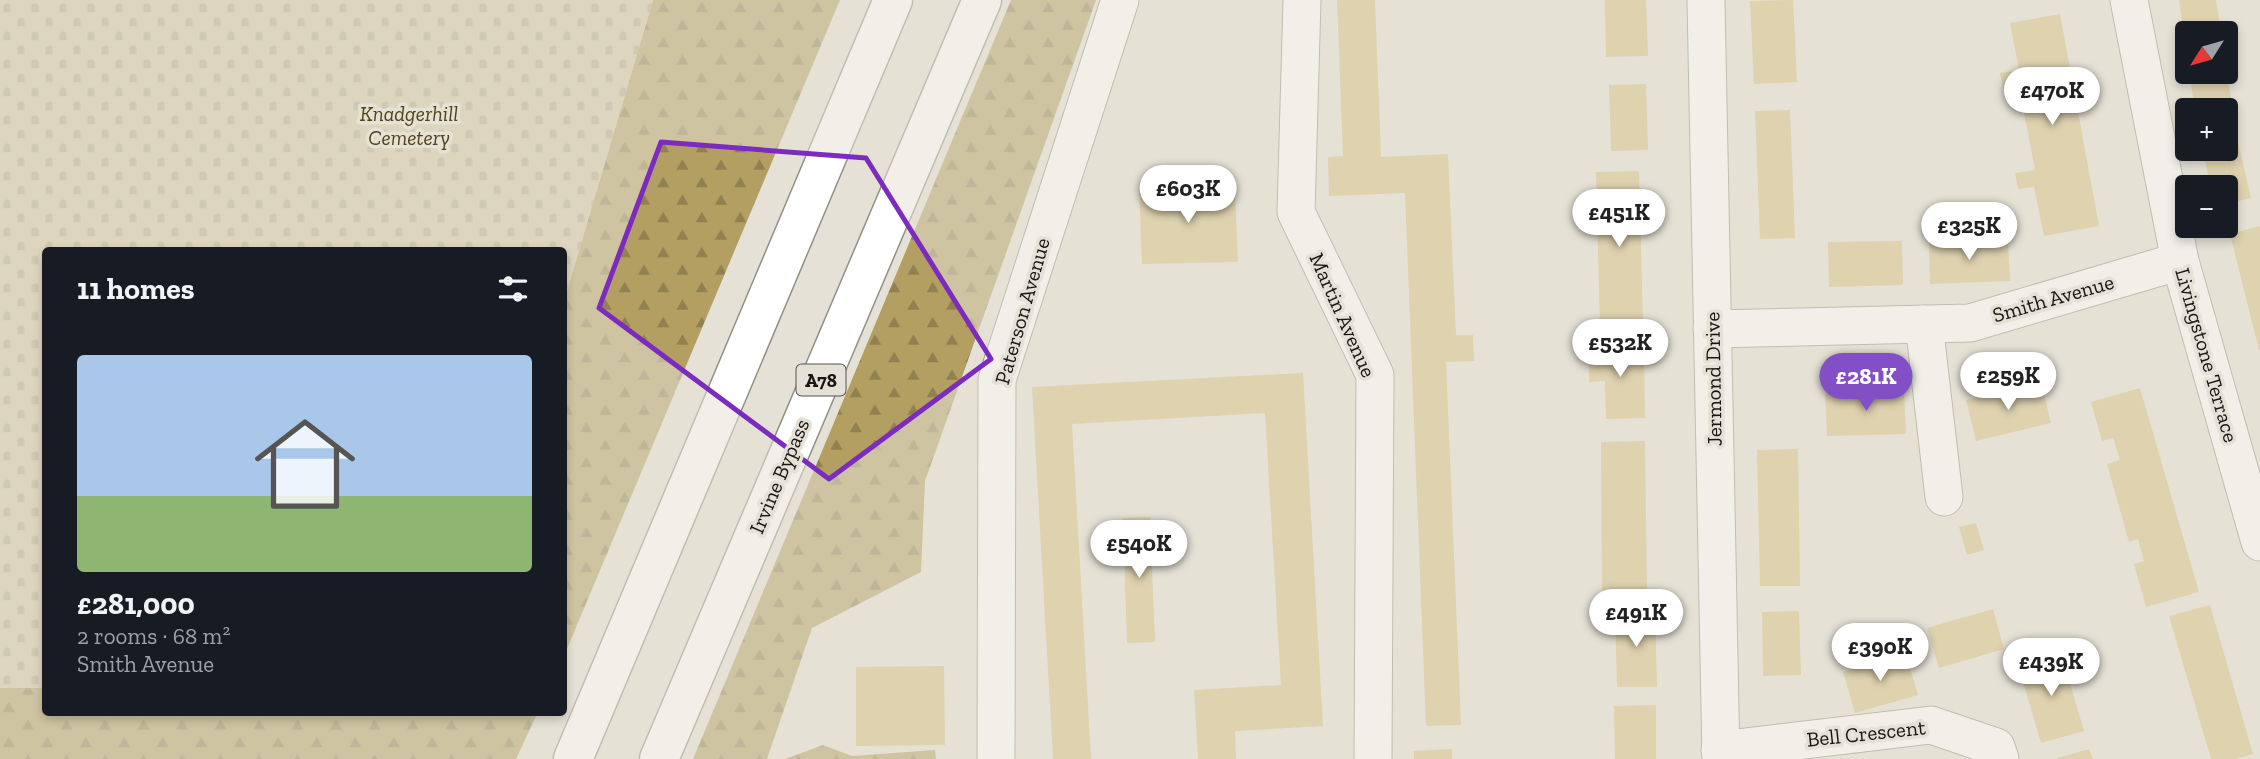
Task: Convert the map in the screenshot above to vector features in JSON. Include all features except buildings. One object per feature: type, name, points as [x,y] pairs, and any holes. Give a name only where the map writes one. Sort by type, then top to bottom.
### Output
[{"type":"highway","points":[[573,759],[893,0]]},
{"type":"highway","name":"Irvine Bypass","points":[[659,759],[982,0]]},
{"type":"street","name":"Paterson Avenue","points":[[996,759],[997,380],[1119,0]]},
{"type":"street","name":"Martin Avenue","points":[[1302,0],[1296,212],[1375,375],[1373,759]]},
{"type":"street","name":"Jermond Drive","points":[[1706,0],[1721,754]]},
{"type":"street","name":"Livingstone Terrace","points":[[2129,0],[2180,261],[2260,542]]},
{"type":"street","name":"Smith Avenue","points":[[1712,329],[1970,323],[2180,261]]},
{"type":"street","points":[[1924,324],[1944,497]]},
{"type":"street","name":"Bell Crescent","points":[[1721,754],[1931,724],[1996,747],[2000,759]]},
{"type":"highlighted area","points":[[661,142],[866,158],[991,359],[829,479],[599,308]]},
{"type":"green space","name":"Knadgerhill Cemetery","points":[[0,0],[653,0],[567,291],[567,247],[42,247],[42,688],[0,688]]},
{"type":"green space","points":[[653,0],[840,0],[567,649],[567,291]]},
{"type":"green space","points":[[1011,0],[1096,0],[925,481],[921,572],[812,628],[767,759],[693,759]]},
{"type":"green space","points":[[0,688],[42,688],[42,716],[536,716],[516,759],[0,759]]},
{"type":"green space","points":[[823,745],[852,756],[935,750],[936,759],[785,759]]}]
